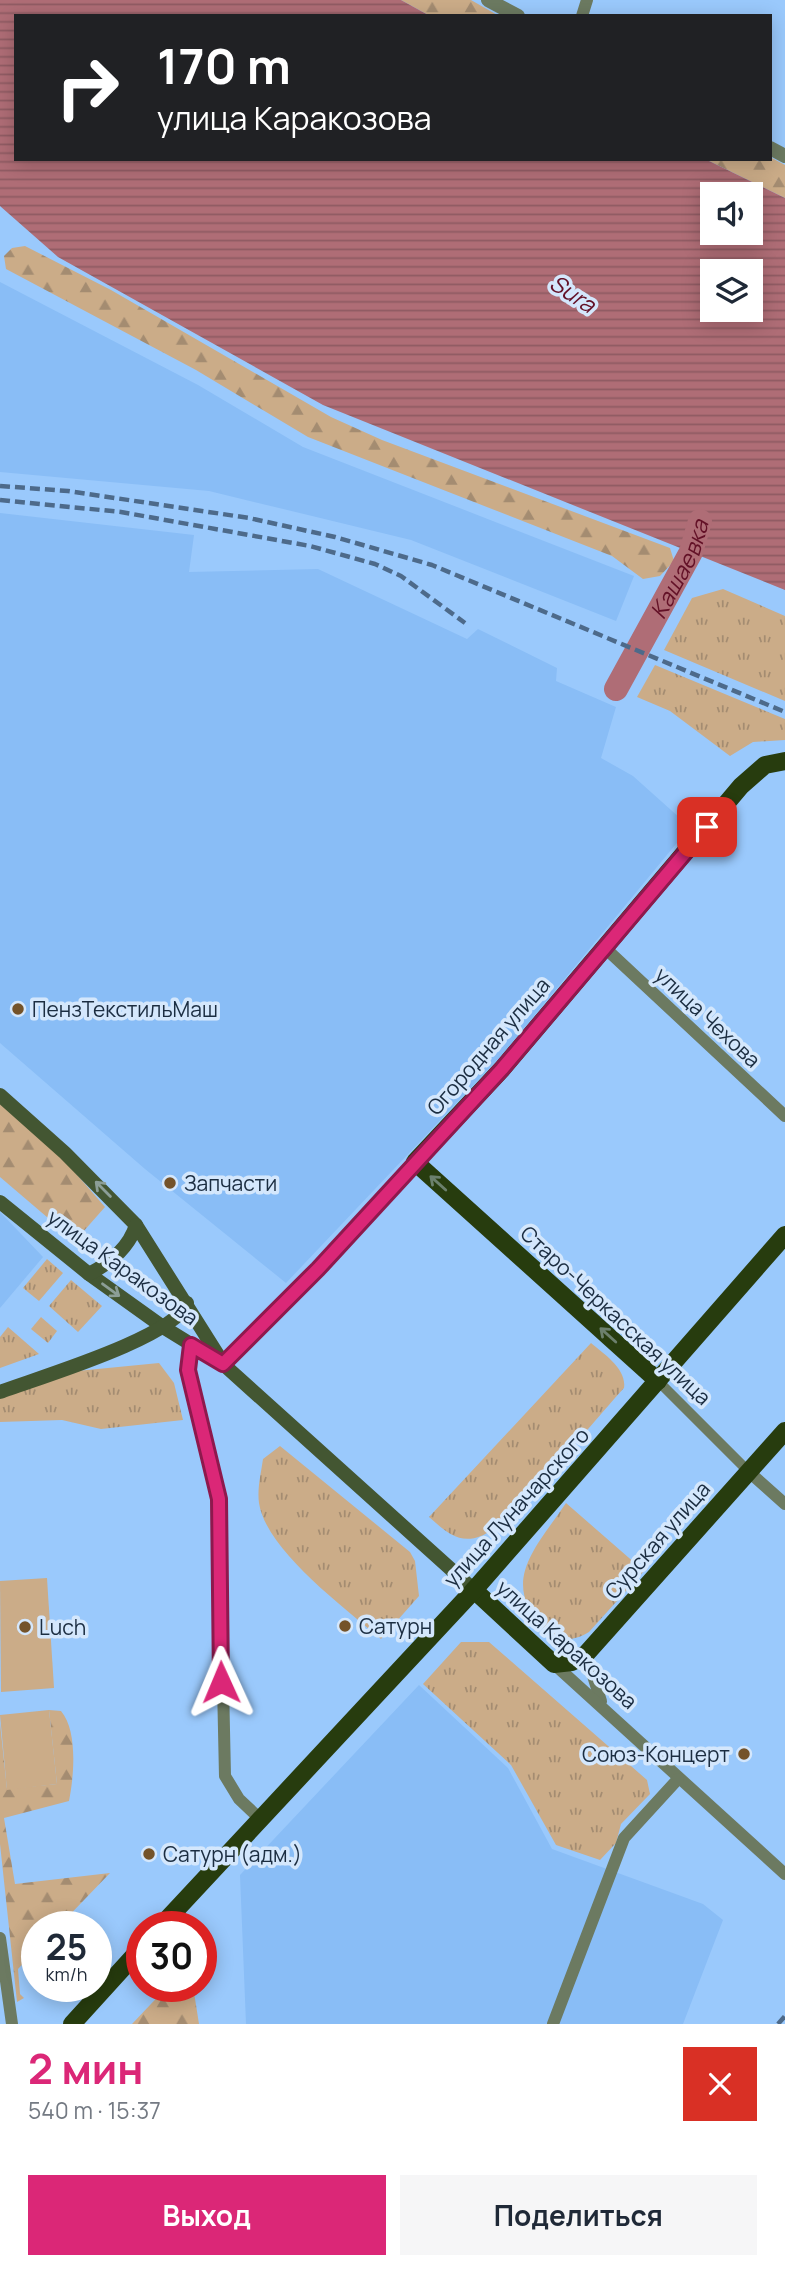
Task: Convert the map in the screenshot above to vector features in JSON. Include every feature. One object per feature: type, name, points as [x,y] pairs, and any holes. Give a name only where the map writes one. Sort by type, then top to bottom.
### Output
[{"type":"main road","name":"Огородная улица","points":[[223,1364],[318,1269],[502,1069],[741,786],[765,765],[785,761]]},
{"type":"main road","name":"улица Каракозова","points":[[0,1095],[65,1153],[136,1225],[223,1364]]},
{"type":"main road","name":"Старо-Черкасская улица","points":[[415,1162],[658,1381]]},
{"type":"main road","name":"улица Каракозова","points":[[0,1202],[89,1274],[163,1327],[223,1364],[554,1664]]},
{"type":"main road","points":[[89,1274],[117,1255],[130,1242],[136,1225]]},
{"type":"main road","name":"улица Луначарского","points":[[175,1911],[474,1590],[785,1236]]},
{"type":"main road","points":[[0,1392],[131,1344],[179,1317],[187,1303]]},
{"type":"main road","name":"Сурская улица","points":[[586,1654],[785,1431]]},
{"type":"main road","points":[[554,1664],[572,1662],[586,1654]]},
{"type":"main road","points":[[72,2024],[126,1965]]},
{"type":"street","points":[[488,0],[514,14]]},
{"type":"street","name":"улица Чехова","points":[[604,947],[785,1116]]},
{"type":"street","points":[[191,1345],[188,1370],[219,1499],[225,1776],[239,1799],[259,1818]]},
{"type":"street","name":"Старо-Черкасская улица","points":[[658,1381],[785,1504]]},
{"type":"street","points":[[586,1654],[596,1691],[605,1708]]},
{"type":"street","name":"улица Каракозова","points":[[554,1664],[785,1874]]},
{"type":"street","points":[[553,2024],[624,1838],[678,1779]]},
{"type":"street","points":[[0,1938],[3,1989],[12,2024]]},
{"type":"shaded area","points":[[0,282],[198,385],[303,447],[634,576],[616,621],[411,540],[209,491],[0,472]]},
{"type":"shaded area","points":[[0,513],[194,535],[189,572],[318,569],[467,639],[478,629],[557,668],[556,681],[616,707],[601,758],[633,776],[690,827],[501,1056],[286,1283],[145,1169],[0,1043]]},
{"type":"shaded area","points":[[0,1212],[43,1257],[0,1308]]},
{"type":"shaded area","points":[[419,1685],[508,1768],[552,1849],[703,1904],[723,1920],[683,2024],[246,2024],[240,1875]]},
{"type":"green space","points":[[401,0],[471,0],[496,14],[426,14]]},
{"type":"green space","points":[[772,158],[785,165],[785,198],[763,187],[763,182],[752,182],[709,161],[772,161]]},
{"type":"green space","points":[[25,246],[111,290],[331,417],[382,440],[670,548],[674,561],[660,576],[643,579],[612,556],[308,437],[196,370],[6,269],[4,256],[12,248]]},
{"type":"green space","points":[[723,589],[785,616],[785,701],[664,650],[692,598]]},
{"type":"green space","points":[[655,665],[785,719],[785,740],[753,742],[730,756],[670,711],[637,697]]},
{"type":"green space","points":[[0,1101],[59,1154],[105,1207],[75,1241],[0,1177]]},
{"type":"green space","points":[[47,1259],[63,1273],[39,1301],[23,1288]]},
{"type":"green space","points":[[71,1280],[102,1306],[78,1332],[49,1306]]},
{"type":"green space","points":[[41,1317],[57,1331],[48,1343],[31,1329]]},
{"type":"green space","points":[[8,1327],[39,1354],[0,1368],[0,1337]]},
{"type":"green space","points":[[591,1343],[618,1368],[622,1374],[624,1388],[532,1492],[495,1527],[473,1538],[459,1538],[429,1517]]},
{"type":"green space","points":[[159,1363],[174,1383],[183,1420],[101,1429],[62,1420],[0,1422],[0,1398],[77,1371]]},
{"type":"green space","points":[[280,1446],[410,1552],[415,1561],[419,1596],[381,1639],[328,1595],[291,1559],[265,1521],[259,1503],[263,1459]]},
{"type":"green space","points":[[566,1503],[644,1571],[589,1632],[568,1639],[558,1638],[548,1632],[533,1615],[525,1598],[523,1582],[533,1551]]},
{"type":"green space","name":"Luch","points":[[47,1578],[54,1688],[1,1692],[0,1581]]},
{"type":"green space","points":[[461,1642],[489,1642],[647,1780],[650,1794],[621,1824],[616,1843],[600,1860],[556,1845],[511,1765],[423,1684]]},
{"type":"green space","points":[[49,1710],[61,1711],[70,1730],[73,1767],[69,1801],[4,1818],[15,1884],[110,1873],[73,1911],[21,1911],[21,1966],[18,1969],[21,2000],[17,2002],[0,1844],[0,1723],[7,1789],[57,1784]]},
{"type":"green space","points":[[49,1710],[57,1784],[7,1790],[0,1715]]},
{"type":"green space","points":[[153,2002],[196,2002],[199,2024],[132,2024]]},
{"type":"water","name":"Sura","points":[[0,0],[401,0],[426,14],[14,14],[14,161],[709,161],[752,182],[700,182],[700,245],[763,245],[763,187],[785,198],[785,590],[323,405],[58,257],[0,206]]},
{"type":"waterway","name":"Кашаевка","points":[[616,689],[691,552],[700,521]]},
{"type":"railway","points":[[0,486],[68,491],[249,518],[335,537],[432,565],[785,712]]},
{"type":"railway","points":[[0,500],[121,512],[310,546],[375,564],[401,576],[465,623]]},
{"type":"railway","points":[[778,2024],[785,2016]]},
{"type":"place","name":"ПензТекстильМаш","points":[[18,1009]]},
{"type":"place","name":"Запчасти","points":[[170,1183]]},
{"type":"place","name":"Сатурн","points":[[345,1626]]},
{"type":"place","name":"Luch","points":[[25,1627]]},
{"type":"place","name":"Союз-Концерт","points":[[744,1754]]},
{"type":"place","name":"Сатурн (адм.)","points":[[149,1854]]},
{"type":"route","points":[[221,1682],[219,1499],[188,1370],[191,1345],[223,1364],[267,1322],[502,1069],[707,827]]}]
